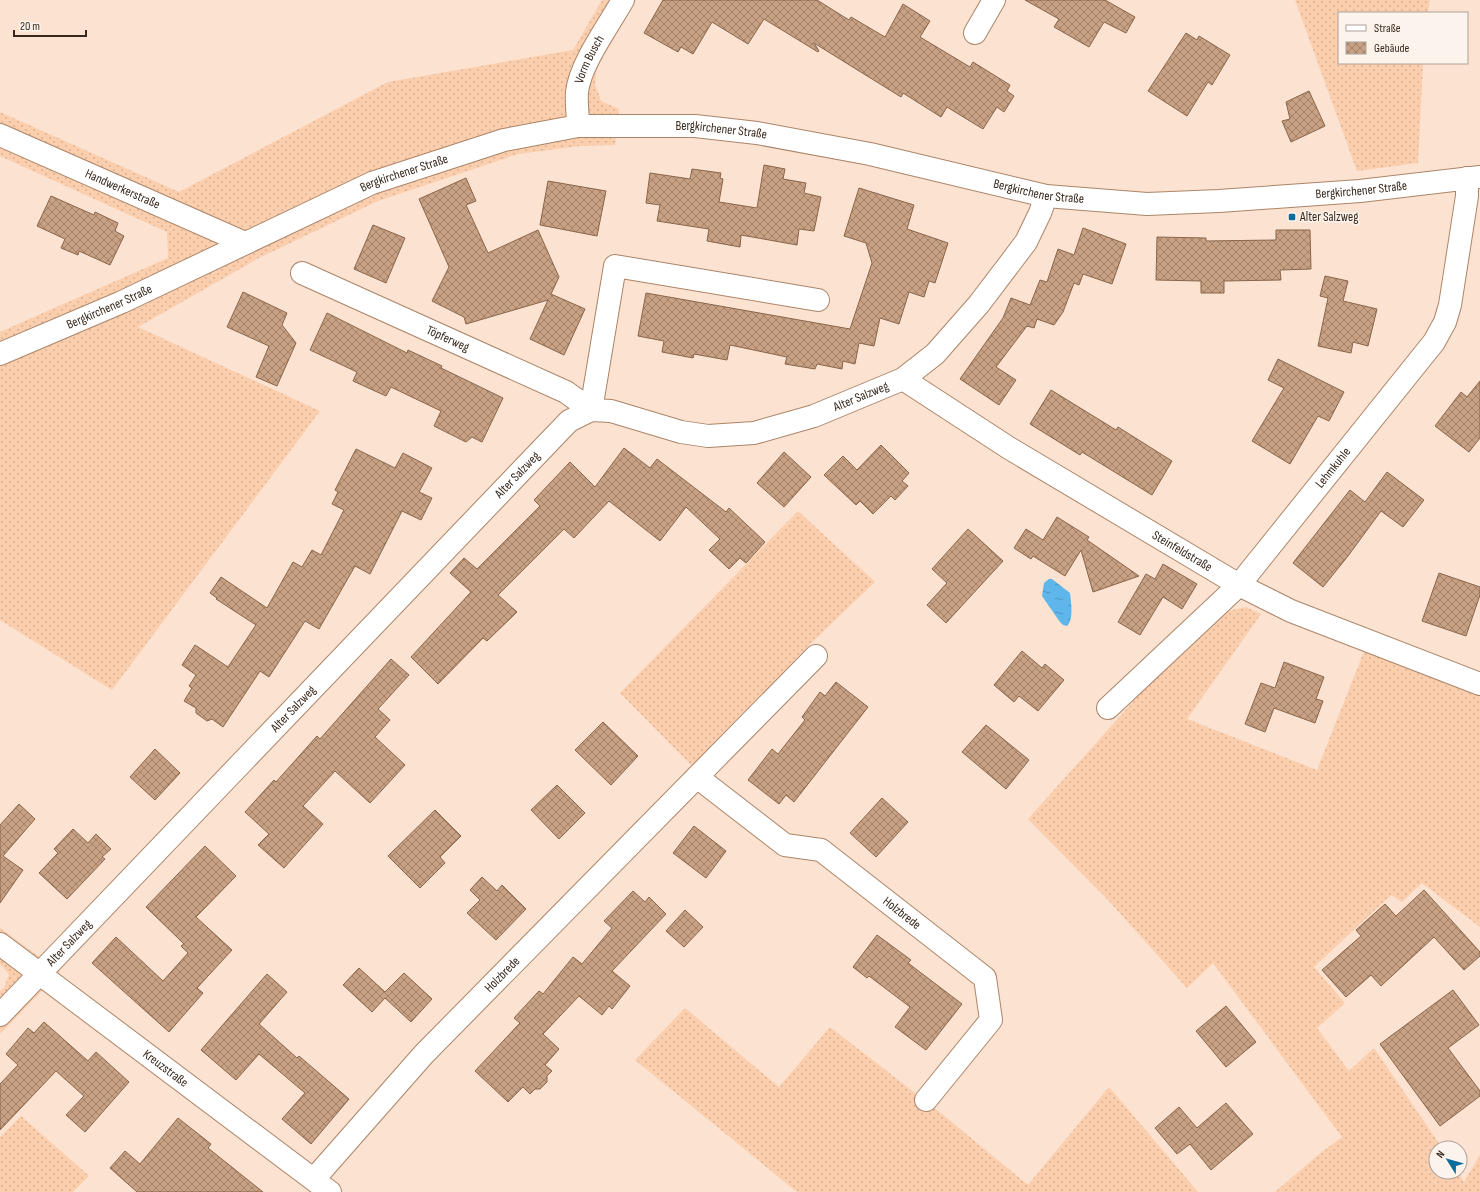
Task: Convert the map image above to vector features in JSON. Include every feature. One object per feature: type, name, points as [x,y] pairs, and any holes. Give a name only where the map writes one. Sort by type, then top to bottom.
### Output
[{"type":"street","name":"Vorm Busch","points":[[578,126],[577,92],[583,72],[623,0]]},
{"type":"street","points":[[975,33],[994,0]]},
{"type":"street","name":"Bergkirchener Straße","points":[[0,354],[122,302],[372,183],[504,140],[578,126],[695,126],[757,133],[870,154],[1046,196],[1147,204],[1219,201],[1360,191],[1474,177]]},
{"type":"street","name":"Handwerkerstraße","points":[[0,135],[245,244]]},
{"type":"street","name":"Lehmkuhle","points":[[1108,708],[1238,585],[1434,342],[1445,322],[1450,304],[1467,196],[1474,177]]},
{"type":"street","name":"Alter Salzweg","points":[[0,1014],[569,421],[591,410],[611,411],[681,432],[708,436],[754,433],[814,416],[903,379],[935,354],[979,304],[1026,242],[1040,214],[1046,196]]},
{"type":"street","points":[[591,410],[615,266],[818,300]]},
{"type":"street","name":"Töpferweg","points":[[302,273],[566,392],[591,410]]},
{"type":"street","name":"Steinfeldstraße","points":[[903,379],[1009,448],[1238,585],[1291,611],[1480,684]]},
{"type":"street","name":"Holzbrede","points":[[322,1186],[424,1054],[816,656]]},
{"type":"street","name":"Holzbrede","points":[[697,777],[785,845],[821,850],[985,978],[991,1020],[926,1100]]},
{"type":"street","name":"Kreuzstraße","points":[[0,944],[322,1186]]},
{"type":"shaded area","points":[[602,0],[636,0],[597,68],[595,84],[601,101],[619,109],[615,145],[580,146],[518,154],[378,201],[259,258],[138,327],[320,411],[112,690],[0,620],[0,332],[168,258],[167,232],[0,156],[0,112],[179,192],[388,82],[573,50]]},
{"type":"shaded area","points":[[1295,0],[1430,0],[1428,12],[1338,12],[1338,64],[1423,64],[1418,163],[1357,171]]},
{"type":"shaded area","points":[[798,511],[875,582],[808,646],[693,767],[620,693]]},
{"type":"shaded area","points":[[1246,607],[1261,614],[1187,719],[1317,770],[1367,644],[1480,688],[1480,927],[1422,883],[1402,902],[1391,895],[1314,967],[1345,1003],[1317,1028],[1349,1071],[1374,1048],[1437,1140],[1428,1140],[1428,1180],[1463,1180],[1464,1182],[1465,1180],[1468,1180],[1468,1175],[1480,1155],[1480,1192],[1275,1192],[1318,1155],[1342,1137],[1213,963],[1187,988],[1108,900],[1028,819],[1165,666],[1220,613]]},
{"type":"shaded area","points":[[0,928],[60,972],[0,1034],[0,991],[4,988],[9,974],[0,964]]},
{"type":"shaded area","points":[[685,1008],[779,1087],[830,1027],[937,1110],[1028,1185],[1109,1087],[1198,1192],[797,1192],[635,1060]]},
{"type":"shaded area","points":[[21,1116],[89,1176],[73,1192],[0,1192],[0,1137]]},
{"type":"water","points":[[1049,579],[1052,579],[1070,593],[1071,620],[1067,626],[1060,622],[1042,596],[1044,583]]},
{"type":"building","points":[[663,0],[817,0],[849,20],[851,17],[885,37],[903,4],[930,21],[920,37],[970,67],[973,62],[1010,85],[1007,91],[1014,96],[1004,112],[997,107],[983,129],[947,107],[941,117],[903,93],[901,97],[814,43],[819,51],[818,52],[764,19],[748,44],[712,22],[693,54],[681,47],[678,52],[644,33]]},
{"type":"building","points":[[1025,0],[1105,0],[1135,17],[1126,33],[1104,22],[1089,47],[1054,27],[1059,19]]},
{"type":"building","points":[[1186,33],[1197,40],[1199,36],[1230,55],[1212,85],[1208,82],[1187,116],[1148,91]]},
{"type":"building","points":[[1309,91],[1325,126],[1291,142],[1282,121],[1290,119],[1286,102]]},
{"type":"building","points":[[764,165],[785,169],[783,179],[806,183],[804,193],[821,197],[814,231],[799,229],[797,245],[741,235],[740,247],[707,241],[709,229],[657,221],[660,205],[646,203],[650,173],[690,179],[692,169],[721,173],[720,178],[723,179],[719,202],[757,208]]},
{"type":"building","points":[[466,178],[476,201],[466,205],[488,253],[538,230],[559,277],[551,294],[585,309],[564,355],[530,339],[548,300],[466,324],[464,317],[432,301],[449,267],[419,199]]},
{"type":"building","points":[[548,181],[606,191],[597,236],[540,225]]},
{"type":"building","points":[[859,188],[914,205],[907,229],[948,243],[935,283],[929,281],[924,297],[909,292],[899,324],[880,318],[874,346],[859,343],[855,364],[843,361],[842,369],[817,364],[815,369],[785,364],[787,357],[730,345],[727,360],[694,354],[693,358],[662,352],[664,341],[638,336],[646,293],[850,329],[872,263],[866,243],[844,236]]},
{"type":"building","points":[[51,196],[94,215],[95,212],[118,223],[115,231],[124,236],[110,265],[79,251],[78,255],[61,248],[65,239],[37,226]]},
{"type":"building","points":[[373,225],[405,238],[386,283],[354,269]]},
{"type":"building","points":[[1083,228],[1126,244],[1112,284],[1083,274],[1079,285],[1074,283],[1063,312],[1054,325],[1037,319],[1034,328],[1027,326],[996,367],[1016,380],[999,405],[960,379],[1003,318],[1011,298],[1030,305],[1040,280],[1047,282],[1058,249],[1074,255]]},
{"type":"building","points":[[1276,230],[1310,230],[1311,269],[1280,270],[1281,280],[1224,281],[1224,293],[1201,293],[1201,281],[1156,280],[1157,237],[1206,238],[1206,241],[1276,240]]},
{"type":"building","points":[[1325,276],[1348,281],[1343,301],[1377,309],[1368,346],[1353,342],[1351,353],[1318,346],[1328,298],[1320,296]]},
{"type":"building","points":[[243,292],[287,313],[282,325],[296,343],[277,386],[256,377],[269,346],[227,327]]},
{"type":"building","points":[[327,313],[407,353],[408,350],[442,366],[441,368],[503,398],[482,442],[472,437],[466,442],[434,426],[441,411],[391,387],[386,396],[353,381],[357,372],[310,350]]},
{"type":"building","points":[[1278,359],[1344,392],[1329,421],[1318,416],[1290,464],[1252,441],[1284,388],[1268,380]]},
{"type":"building","points":[[1480,381],[1480,438],[1469,452],[1435,426],[1461,392],[1467,397]]},
{"type":"building","points":[[1051,390],[1116,430],[1118,427],[1172,461],[1152,495],[1082,452],[1080,455],[1030,424]]},
{"type":"building","points":[[881,445],[909,473],[902,481],[908,486],[895,500],[891,496],[873,514],[860,501],[856,505],[824,475],[843,456],[857,470]]},
{"type":"building","points":[[624,448],[650,468],[657,459],[726,512],[729,508],[765,542],[746,563],[740,558],[729,569],[709,550],[720,539],[686,507],[660,541],[609,501],[574,538],[564,529],[498,595],[517,612],[487,641],[483,638],[438,684],[411,657],[471,592],[450,573],[464,558],[477,569],[540,506],[534,500],[570,462],[595,487]]},
{"type":"building","points":[[356,449],[395,468],[403,453],[432,468],[419,492],[432,498],[421,520],[402,511],[370,574],[355,566],[319,629],[305,621],[269,677],[260,671],[223,727],[212,719],[207,721],[196,713],[196,708],[184,701],[192,688],[189,686],[196,675],[182,665],[195,645],[228,667],[256,625],[216,599],[217,598],[210,593],[221,577],[267,608],[293,562],[302,567],[312,550],[321,555],[344,510],[332,504],[338,492],[335,490]]},
{"type":"building","points":[[784,452],[811,477],[784,507],[757,483]]},
{"type":"building","points":[[1387,472],[1424,500],[1403,527],[1381,511],[1323,587],[1293,563],[1350,490],[1365,502]]},
{"type":"building","points":[[1057,517],[1089,537],[1087,540],[1139,576],[1093,592],[1081,550],[1065,576],[1033,556],[1031,559],[1014,548],[1026,529],[1043,540]]},
{"type":"building","points":[[968,529],[1003,561],[946,623],[927,605],[947,583],[932,569]]},
{"type":"building","points":[[1163,564],[1197,584],[1182,609],[1163,597],[1140,635],[1118,622],[1146,574],[1155,579]]},
{"type":"building","points":[[1439,573],[1480,587],[1480,595],[1466,636],[1422,621]]},
{"type":"building","points":[[1022,651],[1042,668],[1045,664],[1064,680],[1038,711],[1019,696],[1014,702],[994,685]]},
{"type":"building","points":[[391,659],[409,675],[378,709],[390,720],[375,737],[405,765],[370,803],[335,771],[303,806],[323,824],[284,868],[258,845],[269,834],[245,812],[274,780],[276,782],[317,736],[320,739]]},
{"type":"building","points":[[1284,662],[1324,677],[1316,699],[1323,701],[1315,723],[1274,708],[1265,732],[1245,724],[1261,683],[1275,688]]},
{"type":"building","points":[[836,682],[868,707],[794,802],[786,795],[779,804],[748,780],[772,749],[778,754],[805,720],[802,717],[820,692],[825,696]]},
{"type":"building","points":[[603,722],[638,756],[611,785],[575,750]]},
{"type":"building","points":[[986,725],[1029,760],[1006,789],[962,752]]},
{"type":"building","points":[[155,749],[180,773],[155,800],[130,777]]},
{"type":"building","points":[[557,785],[585,813],[559,839],[531,810]]},
{"type":"building","points":[[882,798],[908,822],[876,857],[850,833]]},
{"type":"building","points":[[19,804],[35,819],[3,856],[23,870],[0,903],[0,825]]},
{"type":"building","points":[[435,810],[461,836],[440,857],[445,863],[420,888],[388,856]]},
{"type":"building","points":[[694,826],[726,851],[706,878],[673,853]]},
{"type":"building","points":[[73,829],[88,843],[96,834],[111,849],[102,857],[105,859],[67,899],[39,873],[58,853],[54,849]]},
{"type":"building","points":[[205,846],[236,876],[196,917],[232,950],[197,988],[203,993],[169,1032],[92,963],[116,937],[163,981],[188,953],[181,946],[184,944],[146,907]]},
{"type":"building","points":[[482,877],[497,891],[502,885],[526,909],[496,940],[467,913],[480,900],[470,890]]},
{"type":"building","points":[[1424,890],[1480,952],[1480,956],[1464,970],[1434,937],[1381,986],[1371,975],[1346,997],[1322,970],[1361,936],[1356,930],[1385,904],[1396,916]]},
{"type":"building","points":[[633,891],[645,902],[649,897],[666,914],[612,971],[630,986],[612,1009],[609,1006],[602,1015],[579,996],[543,1034],[559,1049],[545,1065],[552,1071],[547,1076],[547,1082],[540,1089],[535,1089],[530,1094],[523,1087],[508,1102],[475,1071],[520,1023],[514,1018],[539,991],[543,994],[573,957],[582,964],[612,928],[604,921]]},
{"type":"building","points":[[685,910],[703,927],[684,947],[666,931]]},
{"type":"building","points":[[877,935],[911,960],[908,963],[962,1004],[926,1050],[895,1027],[910,1007],[869,976],[867,978],[853,967]]},
{"type":"building","points":[[359,968],[385,992],[404,973],[432,999],[411,1022],[385,998],[372,1012],[343,985]]},
{"type":"building","points":[[267,974],[287,992],[259,1024],[297,1058],[299,1056],[349,1099],[311,1144],[282,1119],[305,1093],[259,1054],[236,1080],[201,1050]]},
{"type":"building","points":[[1453,990],[1479,1025],[1448,1048],[1480,1091],[1480,1096],[1440,1126],[1380,1044]]},
{"type":"building","points":[[1226,1006],[1256,1042],[1226,1067],[1196,1031]]},
{"type":"building","points":[[44,1022],[88,1061],[96,1052],[129,1082],[85,1132],[66,1115],[84,1096],[56,1071],[0,1130],[0,1084],[18,1065],[6,1054],[28,1028],[34,1033]]},
{"type":"building","points":[[1226,1103],[1253,1134],[1211,1170],[1190,1144],[1177,1154],[1155,1128],[1179,1107],[1197,1128]]},
{"type":"building","points":[[178,1118],[211,1144],[208,1148],[263,1192],[137,1192],[110,1168],[125,1151],[140,1164]]},
{"type":"place","name":"Alter Salzweg","points":[[1292,217]]}]
